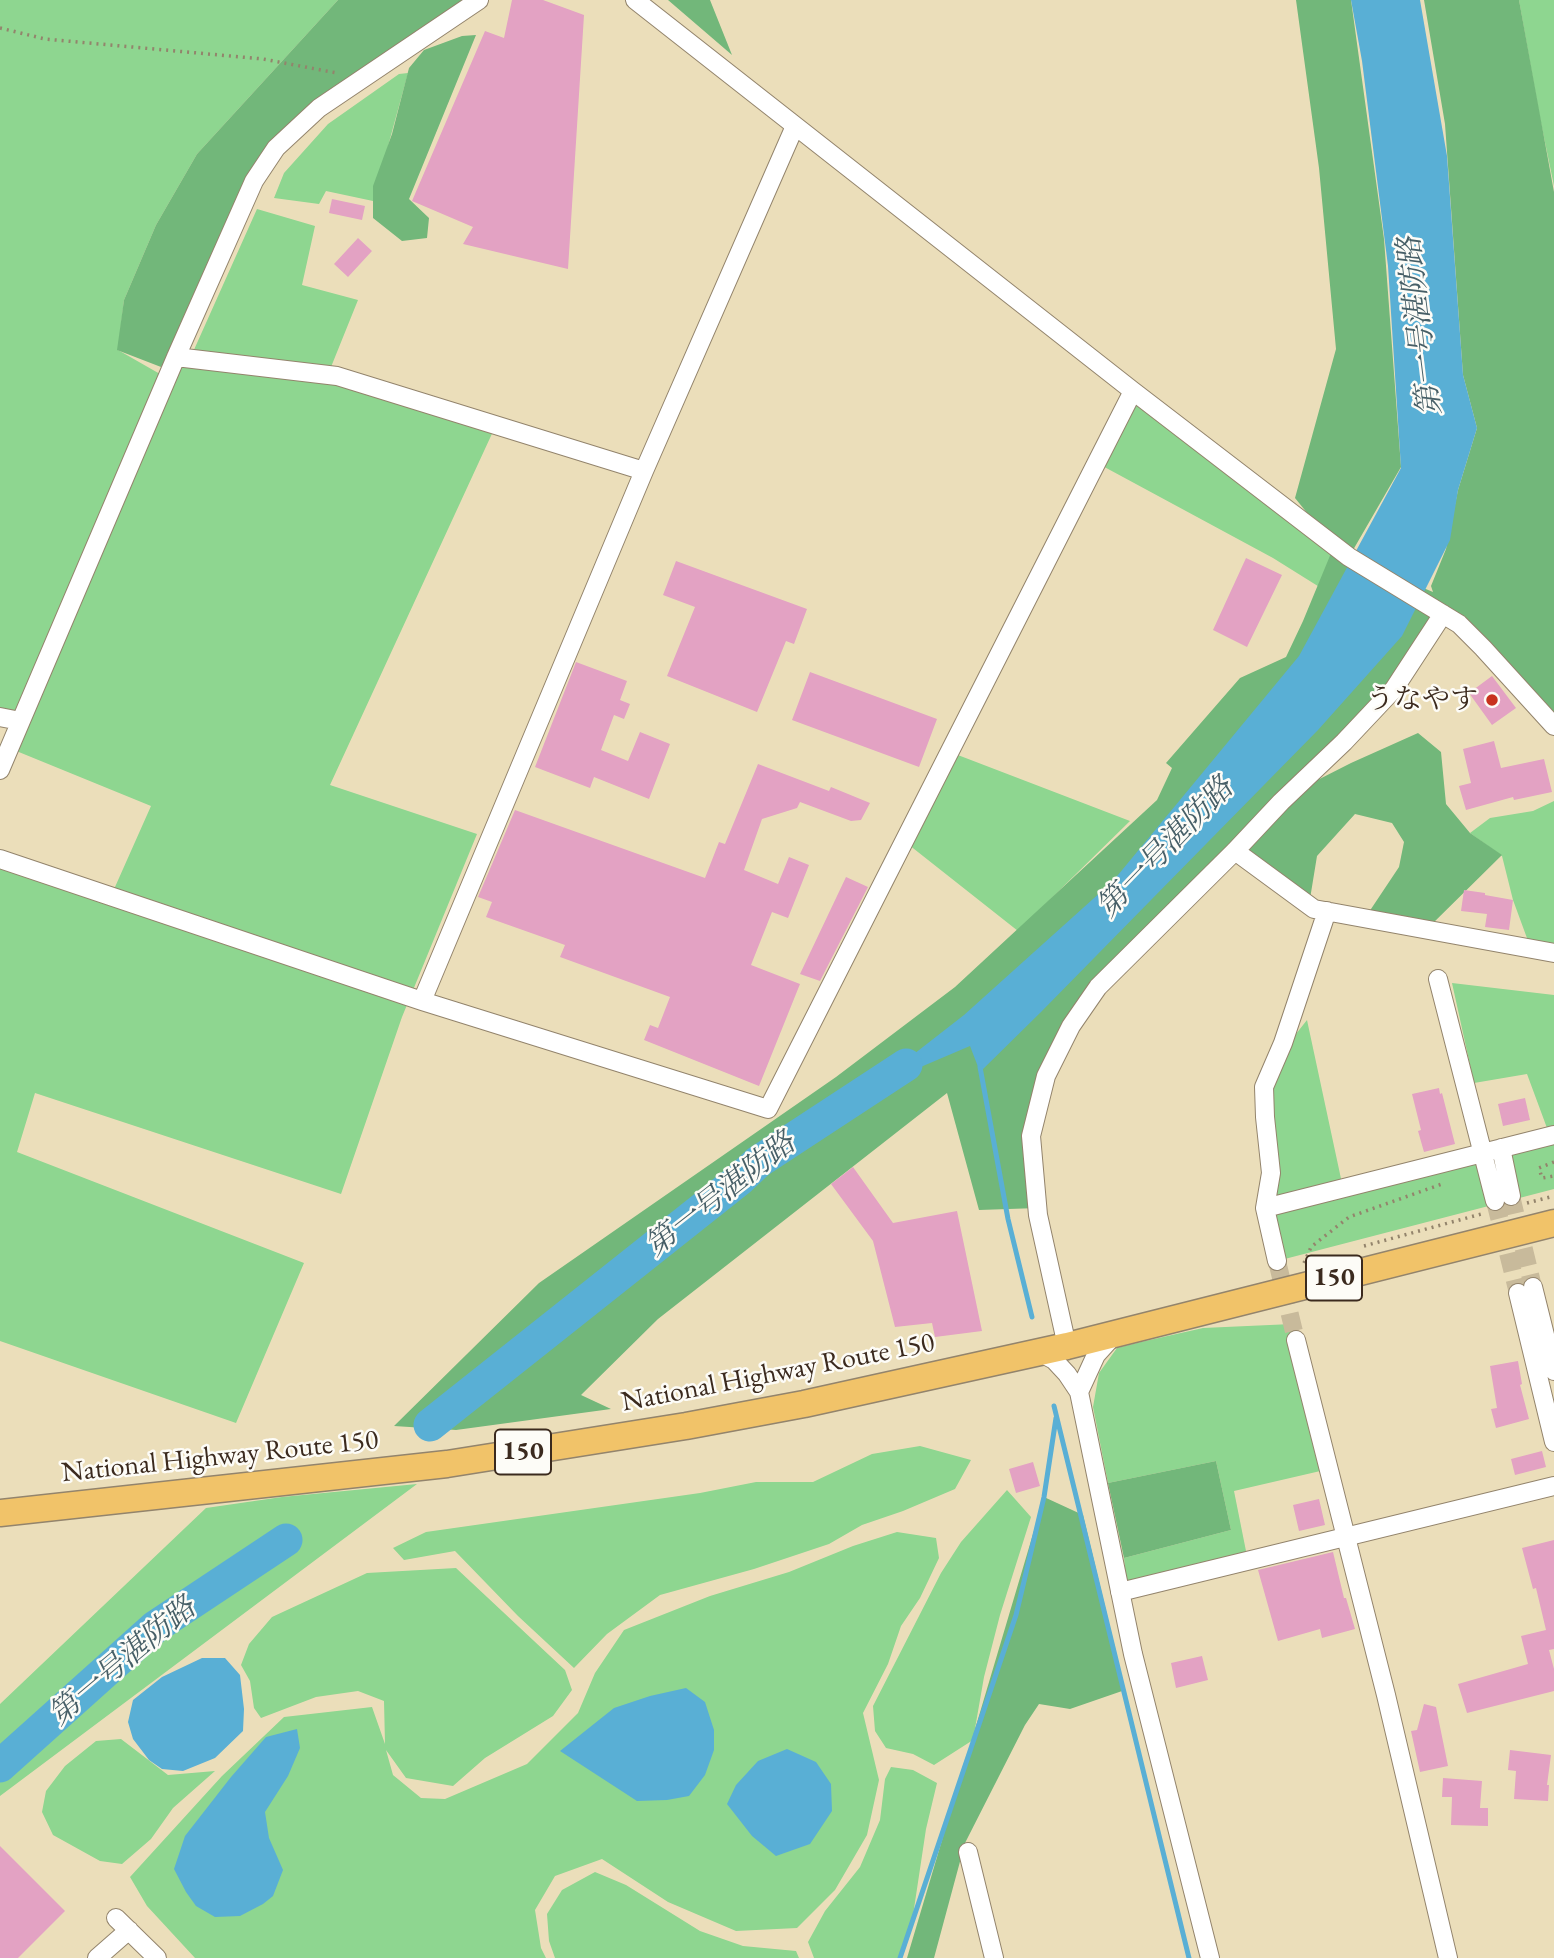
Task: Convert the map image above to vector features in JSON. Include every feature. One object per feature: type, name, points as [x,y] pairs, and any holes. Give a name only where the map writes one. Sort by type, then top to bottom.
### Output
[{"type":"highway","name":"National Highway Route 150","points":[[0,1513],[422,1466],[545,1449],[804,1404],[1067,1346],[1554,1223]]},
{"type":"street","points":[[0,770],[254,181],[276,148],[319,107],[479,0]]},
{"type":"street","points":[[635,0],[1349,557],[1459,624],[1554,726]]},
{"type":"street","points":[[422,1001],[644,471],[795,126]]},
{"type":"street","points":[[176,357],[337,376],[644,471]]},
{"type":"street","points":[[0,859],[422,1001],[768,1109],[1133,391]]},
{"type":"street","points":[[1067,1346],[1038,1215],[1031,1136],[1046,1076],[1071,1026],[1098,987],[1394,689],[1443,614]]},
{"type":"street","points":[[0,717],[20,721]]},
{"type":"street","points":[[1235,850],[1314,909],[1554,953]]},
{"type":"street","points":[[1277,1261],[1265,1208],[1271,1173],[1264,1087],[1283,1043],[1327,911]]},
{"type":"street","points":[[1438,979],[1483,1153],[1503,1198],[1501,1149]]},
{"type":"street","points":[[1265,1208],[1554,1135]]},
{"type":"street","points":[[1554,1371],[1526,1290],[1554,1442]]},
{"type":"street","points":[[1079,1392],[1096,1355],[1115,1334]]},
{"type":"street","points":[[1296,1340],[1386,1695],[1448,1958]]},
{"type":"street","points":[[1039,1352],[1054,1360],[1079,1392],[1133,1654],[1210,1958]]},
{"type":"street","points":[[1120,1592],[1554,1486]]},
{"type":"street","points":[[968,1852],[994,1958]]},
{"type":"street","points":[[97,1958],[122,1924],[157,1958]]},
{"type":"path","points":[[0,28],[45,39],[263,59],[361,78]]},
{"type":"path","points":[[1554,1162],[1539,1168],[1542,1178],[1554,1176]]},
{"type":"path","points":[[1304,1263],[1311,1247],[1349,1217],[1449,1181]]},
{"type":"green space","points":[[0,0],[338,0],[197,154],[156,225],[124,300],[118,350],[167,378],[176,357],[337,376],[496,425],[330,785],[477,834],[402,1017],[341,1194],[35,1093],[17,1152],[304,1263],[236,1423],[0,1341],[0,859],[111,896],[151,806],[9,748],[20,721],[0,717]]},
{"type":"green space","points":[[338,0],[480,0],[277,138],[181,334],[161,367],[117,350],[124,300],[156,225],[197,154]]},
{"type":"green space","points":[[668,0],[710,0],[732,55]]},
{"type":"green space","points":[[1296,0],[1351,0],[1384,239],[1401,467],[1349,557],[1433,592],[1431,586],[1446,549],[1458,490],[1477,428],[1463,375],[1445,124],[1424,0],[1519,0],[1554,192],[1554,721],[1443,614],[1436,599],[1439,612],[1389,692],[1292,793],[1418,733],[1441,752],[1446,804],[1470,833],[1502,855],[1426,930],[1365,918],[1399,867],[1404,842],[1392,823],[1355,814],[1317,856],[1309,905],[1243,856],[1261,822],[1070,1021],[1043,1089],[1038,1208],[979,1210],[947,1093],[658,1319],[581,1395],[611,1409],[456,1430],[394,1426],[539,1283],[836,1077],[955,987],[1157,800],[1172,768],[1166,763],[1240,678],[1286,657],[1334,546],[1295,498],[1336,349],[1319,168]]},
{"type":"green space","points":[[1519,0],[1554,0],[1554,186],[1539,113]]},
{"type":"green space","points":[[476,35],[409,199],[429,218],[427,238],[402,241],[373,218],[373,186],[392,134],[409,68],[424,50],[462,36]]},
{"type":"green space","points":[[408,73],[373,201],[326,191],[319,204],[274,198],[284,173],[328,124],[399,74]]},
{"type":"green space","points":[[257,209],[315,226],[302,285],[358,300],[331,367],[193,352]]},
{"type":"green space","points":[[1133,391],[1349,557],[1329,593],[1273,558],[1097,463]]},
{"type":"green space","points":[[950,752],[1130,821],[1018,931],[904,841]]},
{"type":"green space","points":[[1554,801],[1554,954],[1531,949],[1513,900],[1502,856],[1470,833],[1490,818],[1533,811]]},
{"type":"green space","points":[[1452,983],[1554,995],[1554,1127],[1547,1128],[1527,1074],[1474,1083]]},
{"type":"green space","points":[[1307,1020],[1343,1188],[1554,1141],[1554,1189],[1277,1261],[1264,1087],[1277,1058]]},
{"type":"green space","points":[[1292,1324],[1294,1360],[1329,1469],[1234,1491],[1248,1561],[1127,1590],[1124,1558],[1231,1530],[1216,1461],[1108,1483],[1093,1407],[1099,1373],[1117,1348],[1203,1328]]},
{"type":"green space","points":[[920,1446],[971,1460],[955,1489],[862,1525],[829,1544],[754,1569],[660,1595],[607,1634],[574,1668],[518,1616],[455,1551],[404,1560],[393,1548],[426,1532],[700,1493],[756,1482],[813,1482],[872,1454]]},
{"type":"green space","points":[[1216,1461],[1231,1530],[1124,1558],[1108,1483]]},
{"type":"green space","points":[[417,1484],[0,1796],[0,1704],[206,1508],[282,1497]]},
{"type":"green space","points":[[1007,1490],[1031,1517],[1000,1615],[984,1677],[973,1740],[934,1765],[913,1754],[886,1748],[875,1731],[873,1706],[941,1573],[961,1542]]},
{"type":"green space","points":[[1044,1497],[1083,1515],[1125,1690],[1070,1709],[1039,1704],[1025,1725],[965,1843],[934,1958],[907,1958]]},
{"type":"green space","points":[[897,1532],[936,1538],[939,1558],[920,1598],[901,1626],[888,1664],[863,1713],[879,1780],[867,1835],[835,1890],[797,1928],[736,1931],[668,1902],[602,1859],[555,1876],[535,1910],[541,1948],[546,1958],[195,1958],[147,1906],[130,1877],[222,1776],[284,1717],[372,1707],[385,1744],[384,1701],[358,1691],[316,1697],[261,1718],[254,1708],[250,1681],[241,1665],[249,1644],[272,1617],[367,1573],[456,1568],[565,1670],[572,1690],[553,1716],[485,1758],[453,1786],[406,1778],[386,1750],[393,1775],[421,1798],[445,1799],[527,1764],[578,1713],[595,1673],[624,1630],[710,1596],[789,1572],[853,1546]]},
{"type":"green space","points":[[121,1739],[168,1775],[215,1771],[173,1808],[151,1839],[122,1864],[100,1861],[53,1835],[42,1812],[46,1791],[65,1766],[96,1741]]},
{"type":"green space","points":[[891,1767],[913,1770],[937,1783],[926,1829],[912,1922],[901,1955],[898,1958],[814,1958],[808,1942],[825,1911],[860,1867],[880,1820],[885,1779]]},
{"type":"green space","points":[[595,1872],[626,1885],[700,1931],[743,1946],[796,1951],[799,1958],[555,1958],[549,1941],[547,1914],[562,1890]]},
{"type":"water","points":[[1351,0],[1420,0],[1447,156],[1463,375],[1477,428],[1458,490],[1450,540],[1402,636],[1318,730],[980,1072],[970,1046],[869,1089],[964,1015],[1113,881],[1299,656],[1401,468],[1388,266],[1362,61]]},
{"type":"water","points":[[202,1658],[225,1658],[240,1675],[244,1709],[243,1731],[215,1758],[183,1771],[162,1769],[149,1760],[133,1739],[128,1722],[133,1700],[162,1677]]},
{"type":"water","points":[[686,1688],[705,1702],[714,1730],[714,1750],[705,1775],[689,1796],[637,1801],[560,1751],[614,1708]]},
{"type":"water","points":[[297,1729],[300,1748],[288,1776],[265,1812],[269,1838],[283,1870],[273,1896],[240,1916],[215,1917],[196,1906],[174,1869],[185,1836],[266,1737]]},
{"type":"water","points":[[787,1749],[816,1762],[831,1784],[832,1811],[810,1844],[776,1856],[752,1836],[727,1804],[736,1785],[758,1761]]},
{"type":"building","points":[[512,0],[543,0],[584,15],[568,269],[463,244],[473,227],[412,201],[485,31],[504,38]]},
{"type":"building","points":[[332,199],[365,206],[362,220],[329,213]]},
{"type":"building","points":[[358,238],[372,251],[348,277],[334,264]]},
{"type":"building","points":[[1246,558],[1282,575],[1247,647],[1213,630]]},
{"type":"building","points":[[676,561],[807,609],[794,644],[786,641],[757,712],[667,676],[695,607],[663,595]]},
{"type":"building","points":[[576,662],[627,681],[620,700],[630,704],[624,719],[614,715],[601,750],[628,761],[640,732],[670,744],[649,799],[594,777],[590,788],[535,767]]},
{"type":"building","points":[[810,672],[937,719],[919,767],[792,720]]},
{"type":"building","name":"うなやす","points":[[1492,676],[1516,708],[1492,725],[1469,693]]},
{"type":"building","points":[[1494,741],[1501,768],[1544,759],[1552,792],[1514,800],[1513,797],[1466,810],[1459,786],[1471,783],[1463,749]]},
{"type":"building","points":[[758,764],[829,791],[831,787],[870,803],[861,820],[851,821],[800,802],[797,808],[762,819],[744,870],[778,884],[789,857],[809,865],[788,918],[772,912],[751,965],[800,984],[759,1086],[644,1040],[650,1025],[658,1028],[670,997],[560,957],[565,945],[486,917],[492,902],[478,897],[515,810],[705,878],[719,842],[725,844]]},
{"type":"building","points":[[846,877],[868,887],[820,981],[800,974]]},
{"type":"building","points":[[1464,890],[1513,900],[1509,930],[1485,927],[1487,914],[1461,911]]},
{"type":"building","points":[[1439,1088],[1455,1144],[1424,1152],[1412,1094]]},
{"type":"building","points":[[1525,1098],[1530,1120],[1503,1126],[1498,1104]]},
{"type":"building","points":[[853,1167],[893,1223],[957,1211],[982,1331],[935,1337],[932,1323],[895,1327],[873,1241],[831,1184]]},
{"type":"building","points":[[1518,1361],[1520,1385],[1529,1419],[1496,1428],[1491,1409],[1497,1408],[1490,1366]]},
{"type":"building","points":[[1542,1451],[1546,1467],[1515,1475],[1511,1459]]},
{"type":"building","points":[[1033,1462],[1040,1486],[1016,1493],[1009,1469]]},
{"type":"building","points":[[1319,1499],[1325,1525],[1299,1531],[1293,1505]]},
{"type":"building","points":[[1554,1540],[1554,1649],[1549,1650],[1554,1669],[1554,1691],[1467,1713],[1458,1684],[1528,1664],[1521,1636],[1546,1630],[1536,1588],[1533,1589],[1522,1548]]},
{"type":"building","points":[[1333,1552],[1355,1629],[1322,1638],[1320,1629],[1278,1641],[1258,1570]]},
{"type":"building","points":[[1202,1656],[1208,1680],[1176,1688],[1171,1663]]},
{"type":"building","points":[[1424,1704],[1436,1707],[1448,1766],[1420,1772],[1411,1731],[1417,1730]]},
{"type":"building","points":[[1510,1750],[1551,1755],[1548,1801],[1514,1799],[1516,1771],[1508,1770]]},
{"type":"building","points":[[1443,1778],[1482,1781],[1480,1808],[1488,1808],[1488,1826],[1451,1825],[1452,1797],[1442,1797]]},
{"type":"building","points":[[0,1846],[65,1911],[18,1958],[0,1958]]},
{"type":"waterway","name":"第一号湛防路","points":[[430,1425],[758,1162],[906,1065]]},
{"type":"waterway","points":[[980,1067],[1008,1219],[1032,1317]]},
{"type":"waterway","points":[[1054,1406],[1189,1958]]},
{"type":"waterway","points":[[900,1958],[1016,1615],[1044,1497],[1056,1418]]},
{"type":"waterway","name":"第一号湛防路","points":[[0,1766],[155,1627],[286,1540]]},
{"type":"tunnel","points":[[1511,1196],[1533,1287]]},
{"type":"tunnel","points":[[1495,1201],[1518,1293]]},
{"type":"tunnel","points":[[1277,1261],[1296,1340]]},
{"type":"place","name":"うなやす","points":[[1492,700]]}]
